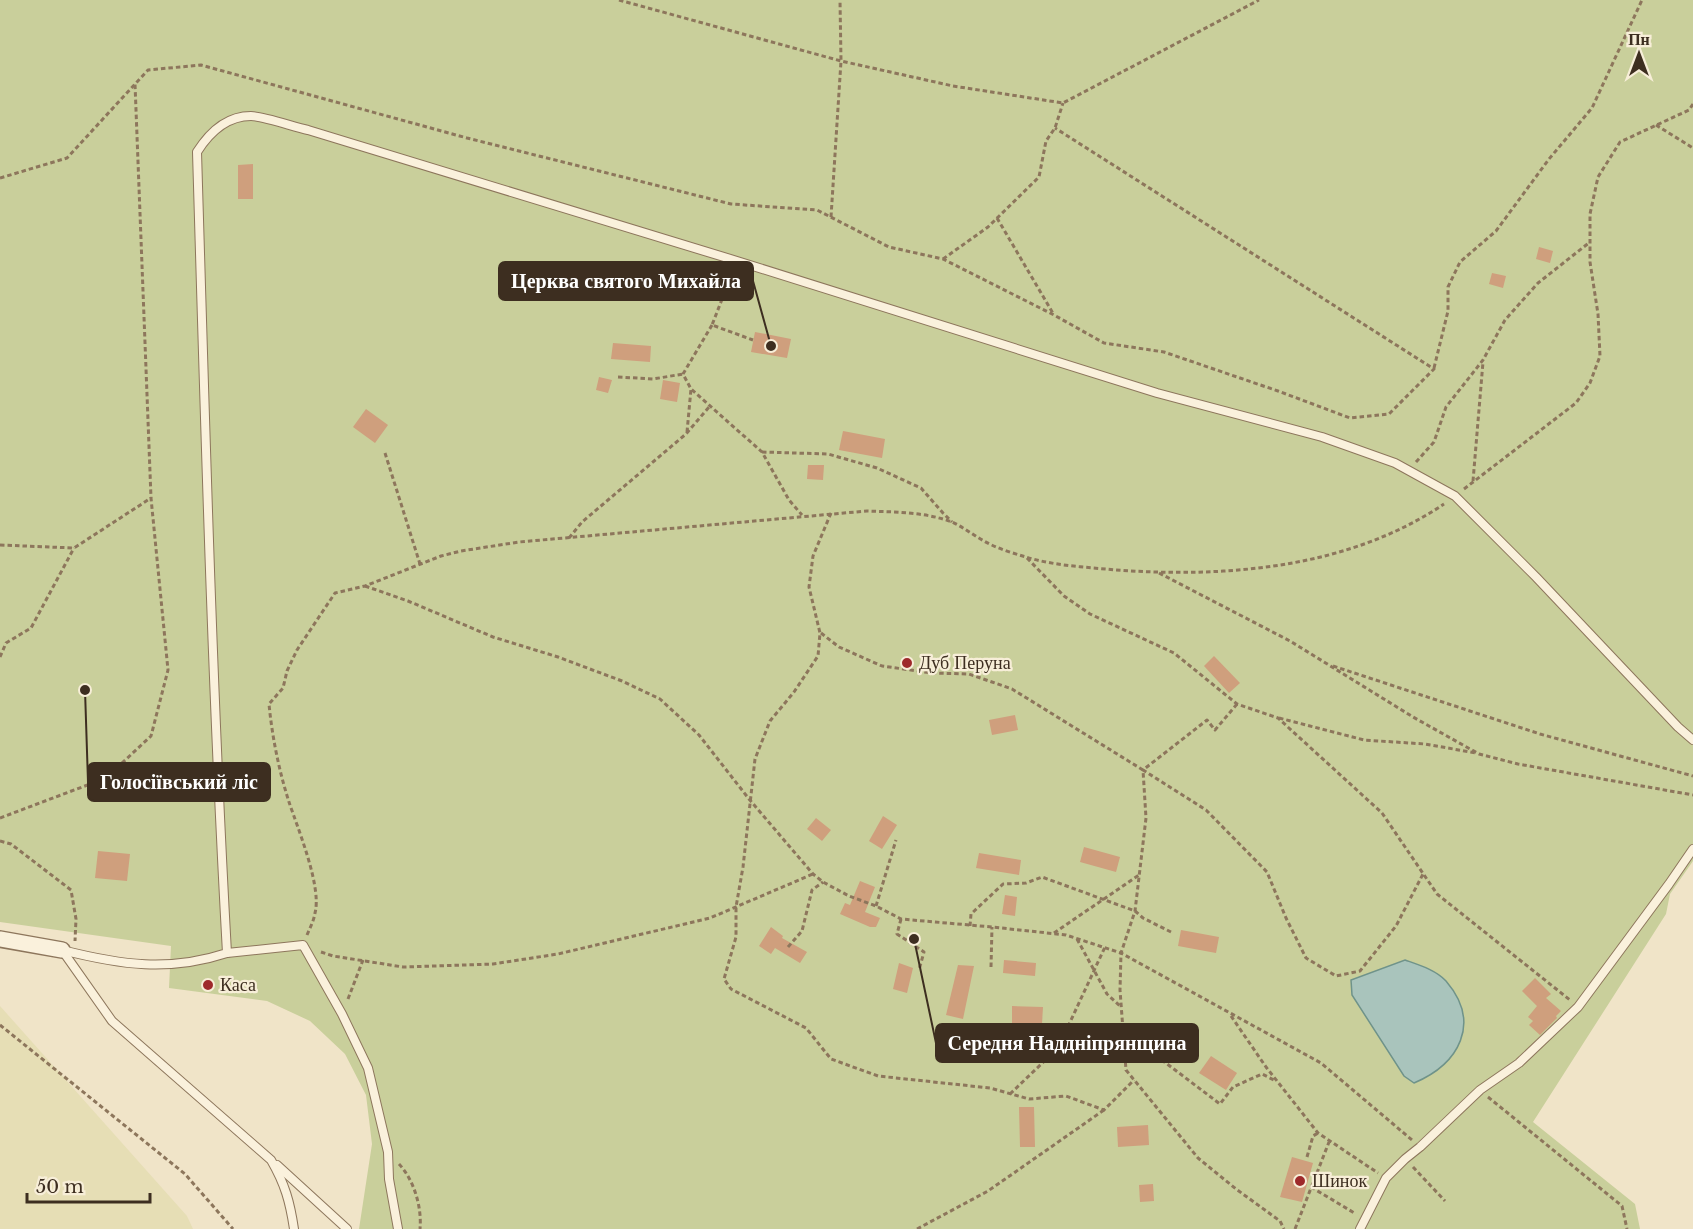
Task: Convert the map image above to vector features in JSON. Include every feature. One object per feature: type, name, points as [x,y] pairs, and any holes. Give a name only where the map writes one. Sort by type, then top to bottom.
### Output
[{"type":"street","points":[[0,939],[69,952]]},
{"type":"lane","points":[[227,953],[219,815],[206,478],[198,152],[207,137],[226,123],[251,116],[308,130],[737,261],[1157,393],[1322,437],[1395,463],[1455,496],[1693,740]]},
{"type":"lane","points":[[1360,1229],[1386,1178],[1480,1090],[1520,1063],[1578,1007],[1670,884],[1693,849]]},
{"type":"lane","points":[[69,952],[112,962],[169,965],[204,961],[227,953],[303,945],[342,1014],[368,1068],[388,1152],[389,1179],[398,1229]]},
{"type":"lane","points":[[69,952],[112,1021],[272,1160],[347,1229]]},
{"type":"lane","points":[[272,1160],[283,1180],[291,1205],[294,1229]]},
{"type":"path","points":[[619,0],[841,61],[953,86],[1063,103],[1259,0]]},
{"type":"path","points":[[831,217],[841,61],[840,0]]},
{"type":"path","points":[[0,178],[67,158],[148,70],[201,64],[467,138],[731,204],[817,210],[888,247],[943,259],[1104,343],[1164,352],[1350,418],[1389,414],[1434,369],[1448,311],[1448,287],[1460,262],[1496,231],[1549,159],[1592,108],[1642,0]]},
{"type":"path","points":[[0,818],[106,778],[151,736],[168,670],[151,498],[135,84]]},
{"type":"path","points":[[943,259],[988,227],[1039,177],[1046,141],[1055,128],[1063,103]]},
{"type":"path","points":[[762,452],[828,454],[877,468],[921,488],[942,513],[987,543],[1027,558],[1073,567],[1159,573],[1211,572],[1333,555],[1379,539],[1418,521],[1455,496],[1576,403],[1590,383],[1600,356],[1598,314],[1590,262],[1590,214],[1598,177],[1620,142],[1689,110],[1693,104]]},
{"type":"path","points":[[1656,124],[1693,148]]},
{"type":"path","points":[[1055,128],[1434,369]]},
{"type":"path","points":[[997,218],[1054,315]]},
{"type":"path","points":[[1408,470],[1434,442],[1446,407],[1484,360],[1504,320],[1538,283],[1590,242]]},
{"type":"path","points":[[683,374],[712,325],[737,261]]},
{"type":"path","points":[[712,325],[753,340]]},
{"type":"path","points":[[1473,482],[1484,360]]},
{"type":"path","points":[[618,377],[652,379],[683,374]]},
{"type":"path","points":[[683,374],[691,389],[709,407],[762,452],[789,500],[802,516]]},
{"type":"path","points":[[686,434],[691,389]]},
{"type":"path","points":[[569,538],[582,522],[686,434],[709,407]]},
{"type":"path","points":[[385,453],[420,564]]},
{"type":"path","points":[[0,657],[6,643],[32,628],[74,548],[151,498]]},
{"type":"path","points":[[813,874],[710,918],[558,954],[493,964],[403,967],[333,956],[303,945],[316,912],[315,889],[299,829],[289,802],[271,726],[269,704],[283,688],[287,671],[297,650],[335,592],[365,586],[420,564],[461,551],[519,542],[831,513],[911,512],[953,522]]},
{"type":"path","points":[[831,513],[813,556],[809,587],[820,633],[818,656],[794,692],[770,721],[755,759],[743,867],[736,907],[736,937],[724,980],[731,989],[806,1028],[831,1059],[878,1076],[990,1088],[1029,1099],[1066,1096],[1104,1110]]},
{"type":"path","points":[[0,545],[74,548]]},
{"type":"path","points":[[1027,558],[1064,596],[1090,614],[1174,653],[1237,704],[1278,718],[1364,740],[1425,744],[1518,764],[1693,795]]},
{"type":"path","points":[[1159,573],[1290,641],[1479,754]]},
{"type":"path","points":[[365,586],[408,601],[492,638],[558,657],[622,681],[660,699],[699,735],[749,799],[813,874],[849,896],[901,919],[1053,934],[1121,953],[1321,1063],[1420,1147]]},
{"type":"path","points":[[820,633],[838,647],[882,666],[932,673],[969,674],[1012,689],[1206,810],[1267,872],[1306,958],[1336,976],[1360,971],[1396,926],[1423,874]]},
{"type":"path","points":[[1326,663],[1540,734],[1693,776]]},
{"type":"path","points":[[1143,770],[1207,720],[1215,730],[1237,704]]},
{"type":"path","points":[[1278,718],[1382,813],[1437,894],[1578,1007]]},
{"type":"path","points":[[1143,770],[1146,818],[1135,911],[1121,953],[1126,1070],[1198,1158],[1280,1221],[1284,1229]]},
{"type":"path","points":[[876,906],[896,840]]},
{"type":"path","points":[[0,841],[11,844],[71,890],[76,919],[69,952]]},
{"type":"path","points":[[1053,934],[1139,875]]},
{"type":"path","points":[[970,926],[971,914],[1003,884],[1026,883],[1042,877],[1135,911],[1143,918],[1171,932]]},
{"type":"path","points":[[788,947],[802,932],[812,890],[823,882]]},
{"type":"path","points":[[901,919],[897,934],[924,952],[919,970]]},
{"type":"path","points":[[991,967],[992,927]]},
{"type":"path","points":[[1077,939],[1107,994],[1122,1007]]},
{"type":"path","points":[[1010,1094],[1058,1048],[1105,947]]},
{"type":"path","points":[[342,1014],[363,960]]},
{"type":"path","points":[[1230,1014],[1318,1133],[1386,1178]]},
{"type":"path","points":[[0,1025],[184,1174],[233,1229]]},
{"type":"path","points":[[1124,1035],[1150,1051],[1220,1104],[1233,1087],[1262,1074],[1279,1083]]},
{"type":"path","points":[[917,1229],[988,1191],[1104,1110],[1134,1080]]},
{"type":"path","points":[[1480,1090],[1622,1206],[1627,1229]]},
{"type":"path","points":[[1307,1157],[1313,1136],[1318,1133]]},
{"type":"path","points":[[1295,1229],[1329,1142]]},
{"type":"path","points":[[388,1152],[408,1174],[417,1198],[420,1229]]},
{"type":"path","points":[[1405,1159],[1445,1201]]},
{"type":"path","points":[[1311,1187],[1364,1220]]},
{"type":"shaded area","points":[[0,1006],[187,1216],[193,1229],[0,1229]]},
{"type":"green space","points":[[0,0],[1693,0],[1693,861],[1670,894],[1666,914],[1533,1122],[1635,1204],[1640,1229],[359,1229],[372,1144],[366,1095],[345,1054],[310,1021],[267,1001],[169,988],[171,946],[0,922]]},
{"type":"water","points":[[1405,960],[1427,968],[1442,977],[1457,997],[1463,1012],[1464,1027],[1453,1053],[1430,1075],[1414,1083],[1404,1076],[1352,995],[1351,980]]},
{"type":"building","points":[[253,164],[253,199],[238,199],[238,165]]},
{"type":"building","points":[[1539,247],[1553,251],[1550,263],[1536,259]]},
{"type":"building","points":[[1492,273],[1506,276],[1503,288],[1489,284]]},
{"type":"building","points":[[755,332],[791,339],[787,358],[751,352]]},
{"type":"building","points":[[613,343],[651,346],[650,362],[611,359]]},
{"type":"building","points":[[599,377],[612,380],[608,393],[596,390]]},
{"type":"building","points":[[663,380],[680,383],[677,402],[660,399]]},
{"type":"building","points":[[366,409],[388,425],[375,443],[353,427]]},
{"type":"building","points":[[843,431],[885,439],[882,458],[839,450]]},
{"type":"building","points":[[808,465],[824,465],[823,480],[807,479]]},
{"type":"building","points":[[1214,656],[1240,683],[1229,693],[1204,666]]},
{"type":"building","points":[[1015,715],[1018,730],[992,735],[989,720]]},
{"type":"building","points":[[883,816],[897,825],[882,849],[869,841]]},
{"type":"building","points":[[816,818],[831,830],[822,841],[807,829]]},
{"type":"building","points":[[1084,847],[1120,857],[1116,872],[1080,862]]},
{"type":"building","points":[[98,851],[130,854],[127,881],[95,878]]},
{"type":"building","points":[[979,853],[1021,860],[1019,875],[976,868]]},
{"type":"building","points":[[860,881],[875,887],[865,912],[880,918],[876,927],[870,927],[840,914],[845,903],[850,905]]},
{"type":"building","points":[[1005,895],[1017,897],[1015,916],[1002,914]]},
{"type":"building","points":[[771,927],[783,936],[782,938],[807,952],[800,963],[775,948],[771,954],[759,946]]},
{"type":"building","points":[[1181,930],[1219,937],[1216,953],[1178,946]]},
{"type":"building","points":[[1004,960],[1036,963],[1035,976],[1003,973]]},
{"type":"building","points":[[899,963],[913,968],[907,993],[893,989]]},
{"type":"building","points":[[958,965],[974,966],[963,1019],[946,1015]]},
{"type":"building","points":[[1535,978],[1551,994],[1546,998],[1561,1011],[1540,1035],[1529,1025],[1533,1021],[1528,1017],[1537,1006],[1522,991]]},
{"type":"building","points":[[1012,1006],[1043,1007],[1042,1024],[1012,1023]]},
{"type":"building","points":[[1211,1056],[1237,1073],[1226,1090],[1199,1073]]},
{"type":"building","points":[[1019,1107],[1034,1107],[1035,1147],[1020,1147]]},
{"type":"building","points":[[1148,1125],[1149,1145],[1118,1147],[1117,1127]]},
{"type":"building","points":[[1292,1157],[1313,1163],[1302,1202],[1280,1197]]},
{"type":"building","points":[[1153,1184],[1154,1201],[1140,1202],[1139,1185]]},
{"type":"place","name":"Церква святого Михайла","points":[[771,346]]},
{"type":"place","name":"Дуб Перуна","points":[[907,663]]},
{"type":"place","name":"Голосіївський ліс","points":[[85,690]]},
{"type":"place","name":"Середня Наддніпрянщина","points":[[914,939]]},
{"type":"place","name":"Каса","points":[[208,985]]},
{"type":"place","name":"Шинок","points":[[1300,1181]]}]
